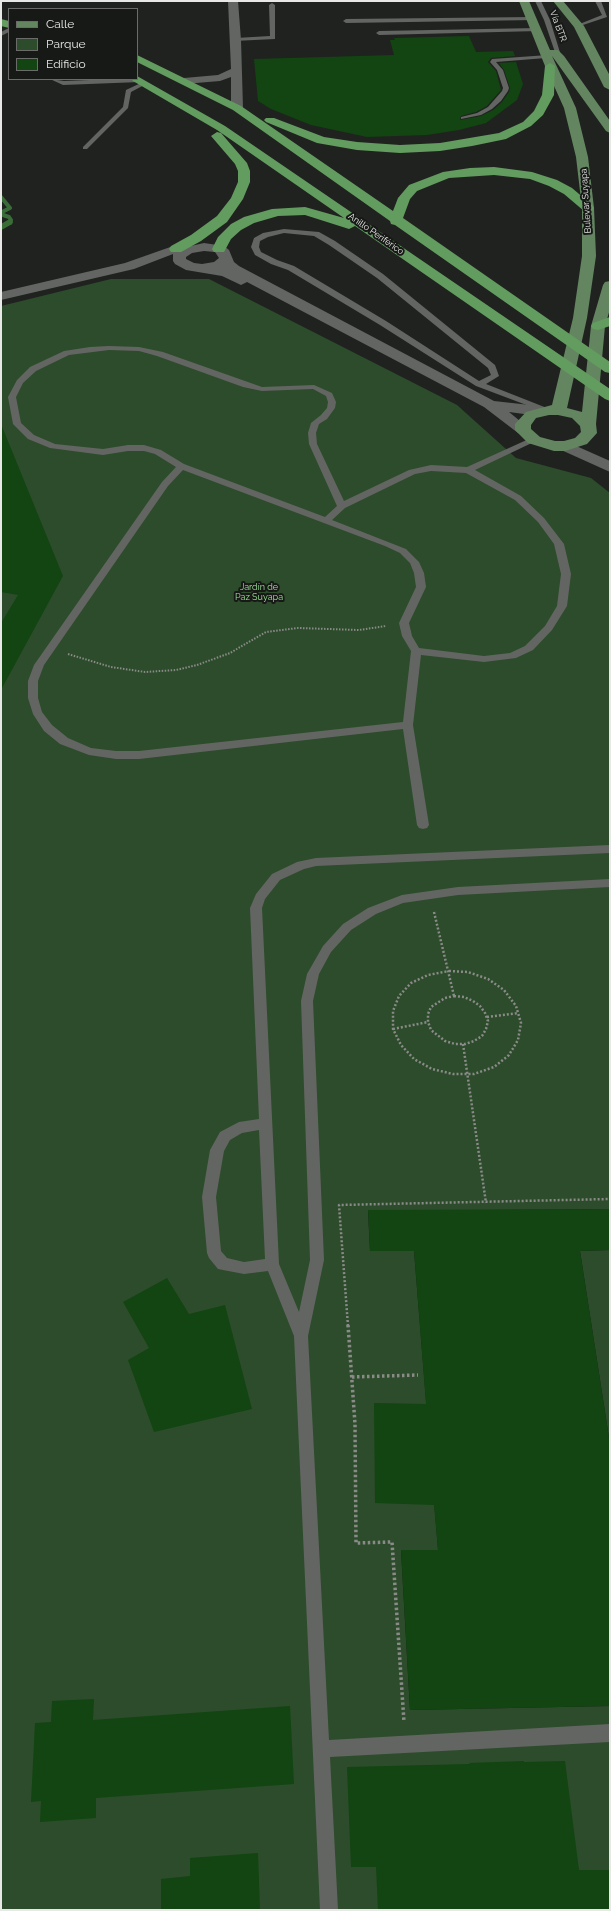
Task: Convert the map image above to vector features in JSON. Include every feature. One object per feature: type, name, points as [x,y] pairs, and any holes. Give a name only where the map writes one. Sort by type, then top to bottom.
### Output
[{"type":"highway","points":[[138,58],[240,110],[396,221],[610,369]]},
{"type":"highway","points":[[240,110],[321,140],[357,146],[400,149],[440,147],[502,136],[527,124],[539,113],[548,96],[548,61]]},
{"type":"highway","name":"Anillo Periférico","points":[[141,81],[221,128],[610,396]]},
{"type":"highway","points":[[182,249],[222,219],[237,199],[244,182],[241,163],[234,152],[189,108]]},
{"type":"highway","points":[[396,221],[404,198],[414,188],[447,175],[494,170],[532,176],[553,183],[568,191],[588,208]]},
{"type":"highway","points":[[222,254],[225,238],[236,227],[262,215],[290,210],[305,211],[329,217],[381,238]]},
{"type":"main road","name":"Bulevar Suyapa","points":[[524,1],[533,19],[548,61],[570,108],[577,130],[588,208],[589,256],[580,318],[552,408]]},
{"type":"main road","points":[[558,1],[579,26],[610,87]]},
{"type":"main road","points":[[541,41],[560,58],[610,129]]},
{"type":"main road","points":[[588,425],[577,415],[552,408],[525,419],[523,424],[529,435],[554,446],[565,446],[582,441],[588,425],[602,326],[610,285]]},
{"type":"street","points":[[233,1],[240,110]]},
{"type":"street","points":[[184,81],[220,78],[237,70]]},
{"type":"street","points":[[1,296],[103,272],[162,261],[182,249],[204,246],[222,254],[228,264],[234,269],[489,404],[529,435]]},
{"type":"street","points":[[182,249],[183,252],[180,256],[180,261],[184,264],[196,268],[226,273],[384,354],[400,356]]},
{"type":"street","points":[[162,261],[159,258],[158,262],[160,265],[166,268],[196,268],[218,265],[222,254]]},
{"type":"street","points":[[489,404],[552,408]]},
{"type":"street","points":[[588,425],[610,461]]},
{"type":"street","points":[[565,446],[610,467]]},
{"type":"lane","name":"Vía BTR","points":[[538,1],[547,20],[560,58]]},
{"type":"lane","name":"Vía BTR","points":[[579,26],[604,18],[605,16],[598,1]]},
{"type":"lane","points":[[236,40],[273,38],[272,5]]},
{"type":"lane","points":[[346,21],[533,19]]},
{"type":"lane","points":[[379,33],[537,30]]},
{"type":"lane","points":[[463,118],[479,114],[490,108],[499,100],[506,88],[500,70],[501,65],[508,62],[548,61]]},
{"type":"lane","points":[[56,80],[63,83],[141,81]]},
{"type":"lane","points":[[85,148],[126,108],[128,91],[141,81]]},
{"type":"lane","points":[[479,384],[495,376],[492,367],[380,276],[332,243],[316,234],[296,231],[284,231],[266,235],[257,240],[255,247],[258,253],[274,262],[291,268],[383,323],[479,384],[552,408]]},
{"type":"lane","points":[[342,506],[314,444],[312,433],[315,423],[324,417],[331,408],[332,402],[329,395],[314,387],[262,389],[246,385],[160,354],[139,349],[109,348],[90,349],[67,353],[49,360],[33,369],[20,382],[12,397],[17,424],[31,437],[52,446],[104,452],[128,448],[144,448],[158,452],[181,466],[388,544],[403,551],[414,562],[419,573],[421,587],[404,623],[407,636],[416,651],[408,725],[423,825]]},
{"type":"lane","points":[[468,470],[529,435]]},
{"type":"lane","points":[[181,466],[165,484],[39,665],[33,681],[33,698],[37,712],[48,728],[64,741],[89,751],[116,755],[139,755],[408,725]]},
{"type":"lane","points":[[326,520],[342,506],[412,472],[431,468],[468,470],[518,498],[541,520],[559,544],[566,574],[562,606],[549,628],[529,648],[512,656],[484,659],[416,651]]},
{"type":"lane","points":[[301,1336],[272,1264],[256,908],[260,897],[276,877],[301,865],[316,862],[610,849]]},
{"type":"lane","points":[[329,1910],[301,1336],[317,1260],[306,1001],[313,974],[326,949],[347,928],[372,911],[402,899],[430,894],[610,883]]},
{"type":"lane","points":[[266,1123],[239,1128],[225,1136],[217,1150],[209,1197],[214,1253],[223,1264],[244,1268],[272,1264]]},
{"type":"lane","points":[[321,1749],[610,1733]]},
{"type":"path","points":[[50,648],[111,667],[145,672],[176,670],[197,665],[230,653],[266,632],[298,628],[359,630],[404,623]]},
{"type":"path","points":[[430,894],[454,996]]},
{"type":"path","points":[[448,971],[468,972],[488,979],[504,990],[516,1006],[521,1023],[518,1040],[509,1055],[494,1067],[474,1074],[453,1074],[432,1069],[414,1059],[400,1045],[393,1028],[393,1011],[399,996],[412,983],[428,975],[448,971]]},
{"type":"path","points":[[454,996],[464,997],[473,1001],[480,1006],[487,1017],[488,1021],[486,1029],[482,1036],[474,1042],[463,1044],[445,1042],[431,1030],[428,1022],[428,1014],[434,1004],[445,998],[454,996]]},
{"type":"path","points":[[487,1017],[518,1013]]},
{"type":"path","points":[[393,1028],[428,1022]]},
{"type":"path","points":[[463,1044],[486,1202]]},
{"type":"path","points":[[405,1744],[392,1542],[356,1543],[355,1424],[340,1205],[610,1199]]},
{"type":"path","points":[[352,1377],[418,1375]]},
{"type":"green space","name":"Jardín de Paz Suyapa","points":[[111,279],[209,279],[457,405],[516,458],[591,478],[610,493],[610,1209],[368,1211],[370,1251],[414,1251],[438,1550],[401,1551],[410,1710],[610,1706],[610,1910],[1,1910],[1,306]]},
{"type":"green space","points":[[610,1250],[610,1444],[580,1251]]},
{"type":"building","points":[[469,36],[476,52],[513,51],[515,56],[491,58],[488,62],[496,71],[501,90],[487,106],[476,112],[461,116],[460,120],[481,116],[493,110],[502,102],[509,92],[510,88],[504,70],[499,63],[516,62],[523,84],[517,100],[486,123],[459,130],[427,135],[367,137],[311,125],[271,109],[258,101],[254,59],[394,55],[390,40],[395,40],[394,38]]},
{"type":"building","points":[[1,424],[63,576],[1,690],[1,623],[18,595],[1,592]]},
{"type":"building","points":[[610,1209],[610,1250],[580,1251],[610,1444],[610,1706],[410,1710],[401,1550],[438,1550],[434,1505],[375,1503],[374,1403],[426,1404],[414,1251],[370,1251],[368,1210]]},
{"type":"building","points":[[167,1278],[189,1314],[225,1305],[252,1409],[154,1432],[128,1360],[149,1348],[123,1302]]},
{"type":"building","points":[[94,1699],[93,1720],[290,1706],[294,1784],[96,1798],[96,1818],[40,1822],[41,1801],[31,1802],[35,1723],[51,1722],[52,1701]]},
{"type":"building","points":[[565,1761],[579,1870],[610,1870],[610,1910],[378,1910],[376,1867],[351,1867],[347,1767]]},
{"type":"building","points":[[258,1853],[260,1910],[161,1910],[161,1879],[190,1876],[190,1858]]},
{"type":"waterway","points":[[1,197],[10,208],[2,212],[3,215],[9,217],[11,220],[10,223]]},
{"type":"waterway","points":[[1,227],[10,222]]}]
